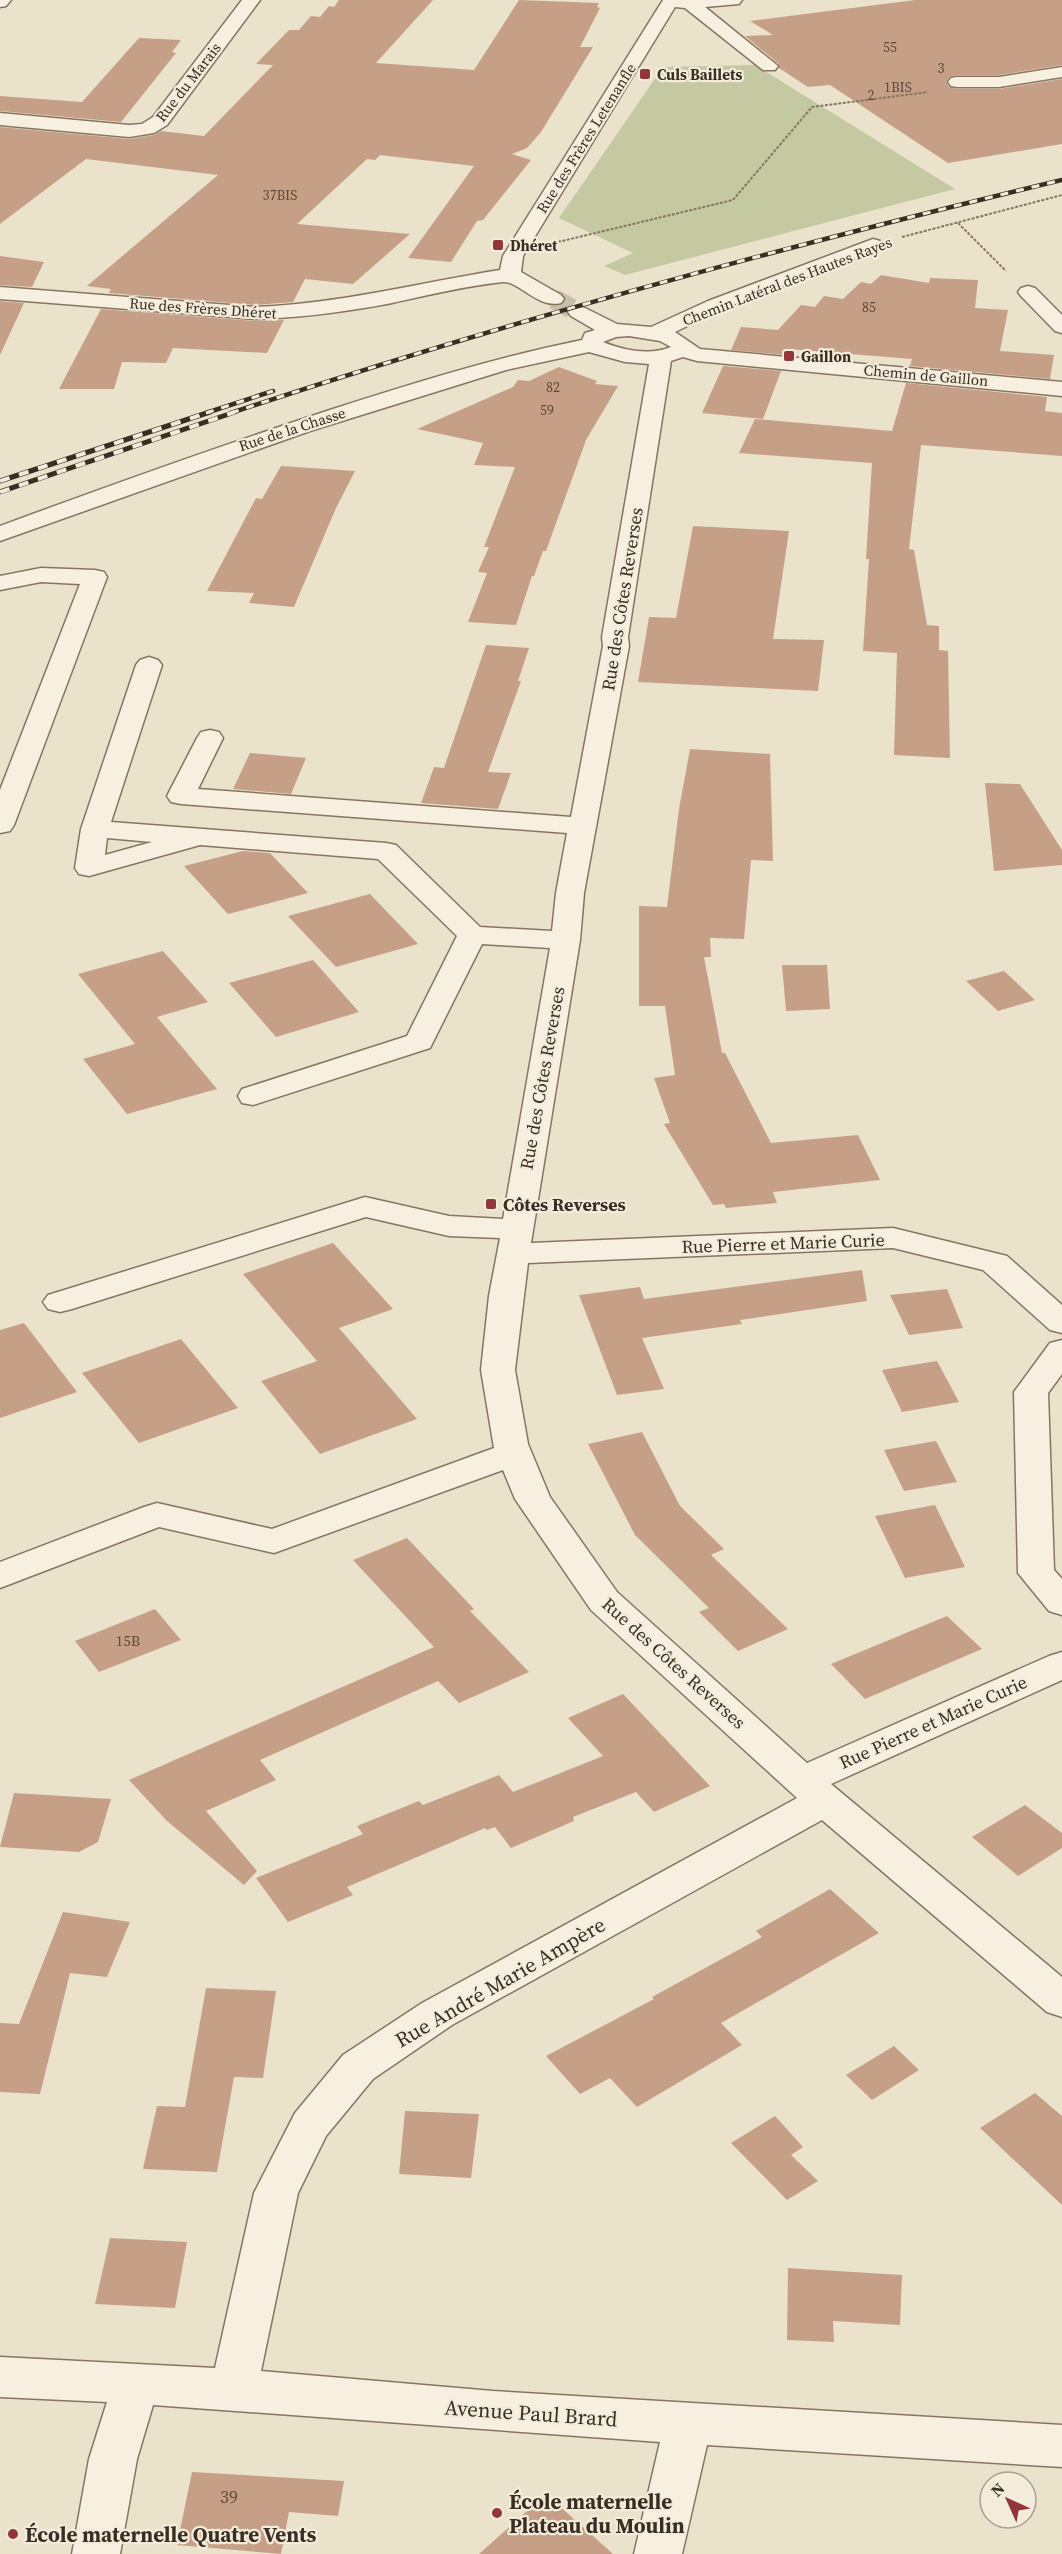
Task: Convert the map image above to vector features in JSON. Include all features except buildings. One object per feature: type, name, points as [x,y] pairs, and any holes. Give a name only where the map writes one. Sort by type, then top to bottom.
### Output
[{"type":"street","name":"Rue du Marais","points":[[0,119],[110,130],[147,129],[160,121],[251,0]]},
{"type":"street","points":[[669,2],[733,0]]},
{"type":"street","name":"Rue des Frères Letenanfle","points":[[512,275],[510,267],[516,251],[669,2]]},
{"type":"street","points":[[690,3],[769,66]]},
{"type":"street","points":[[957,82],[999,82],[1062,72]]},
{"type":"street","name":"Chemin Latéral des Hautes Rayes","points":[[666,347],[715,305],[873,246]]},
{"type":"street","points":[[512,275],[529,288],[554,299]]},
{"type":"street","name":"Rue des Frères Dhéret","points":[[0,293],[255,313],[291,313],[364,303],[512,275]]},
{"type":"street","points":[[1028,292],[1062,327]]},
{"type":"street","points":[[578,312],[613,331],[666,347]]},
{"type":"street","points":[[613,331],[593,338],[591,345],[620,355],[666,347]]},
{"type":"street","name":"Rue de la Chasse","points":[[0,534],[259,440],[382,400],[479,371],[591,345]]},
{"type":"street","name":"Chemin de Gaillon","points":[[666,347],[697,355],[1062,389]]},
{"type":"street","name":"Rue des Côtes Reverses","points":[[666,347],[657,369],[615,637],[616,646],[570,893],[566,940],[515,1241],[498,1370],[510,1444],[533,1499],[604,1601],[815,1791],[1062,2001]]},
{"type":"street","points":[[0,583],[40,574],[95,577],[0,825]]},
{"type":"street","points":[[149,665],[95,830],[89,868],[200,837]]},
{"type":"street","points":[[210,738],[181,796],[583,826]]},
{"type":"street","points":[[95,830],[386,851],[472,935],[566,940]]},
{"type":"street","points":[[253,1096],[419,1042],[472,935]]},
{"type":"street","name":"Rue Pierre et Marie Curie","points":[[60,1302],[365,1207],[515,1241],[893,1238],[995,1263],[1062,1323]]},
{"type":"street","points":[[1062,1350],[1031,1392],[1036,1573],[1062,1602]]},
{"type":"street","points":[[0,1576],[157,1515],[274,1541],[514,1453]]},
{"type":"street","name":"Rue Pierre et Marie Curie","points":[[815,1791],[838,1763],[1062,1665]]},
{"type":"street","name":"Rue André Marie Ampère","points":[[234,2390],[276,2193],[310,2125],[358,2067],[437,2014],[815,1791]]},
{"type":"street","name":"Avenue Paul Brard","points":[[0,2377],[234,2390],[493,2411],[1062,2446]]},
{"type":"street","points":[[96,2554],[113,2459],[135,2386]]},
{"type":"street","points":[[658,2554],[688,2423]]},
{"type":"path","points":[[516,251],[733,200],[812,107],[929,91]]},
{"type":"path","name":"Chemin Latéral des Hautes Rayes","points":[[873,246],[1062,195]]},
{"type":"path","points":[[958,223],[1028,292]]},
{"type":"green space","points":[[755,65],[955,189],[625,275],[604,266],[633,253],[559,218],[663,67]]},
{"type":"tunnel","points":[[554,299],[578,312]]},
{"type":"railway","points":[[231,413],[540,317],[748,259],[1062,180]]},
{"type":"railway","points":[[206,413],[273,391]]},
{"type":"railway","points":[[0,481],[210,412]]},
{"type":"railway","points":[[0,492],[235,412]]},
{"type":"place","name":"Culs Baillets","points":[[645,74]]},
{"type":"place","name":"Dhéret","points":[[498,245]]},
{"type":"place","name":"Gaillon","points":[[789,356]]},
{"type":"place","name":"Côtes Reverses","points":[[491,1204]]},
{"type":"place","name":"École maternelle Plateau du Moulin","points":[[497,2513]]},
{"type":"place","name":"École maternelle Quatre Vents","points":[[13,2534]]}]
